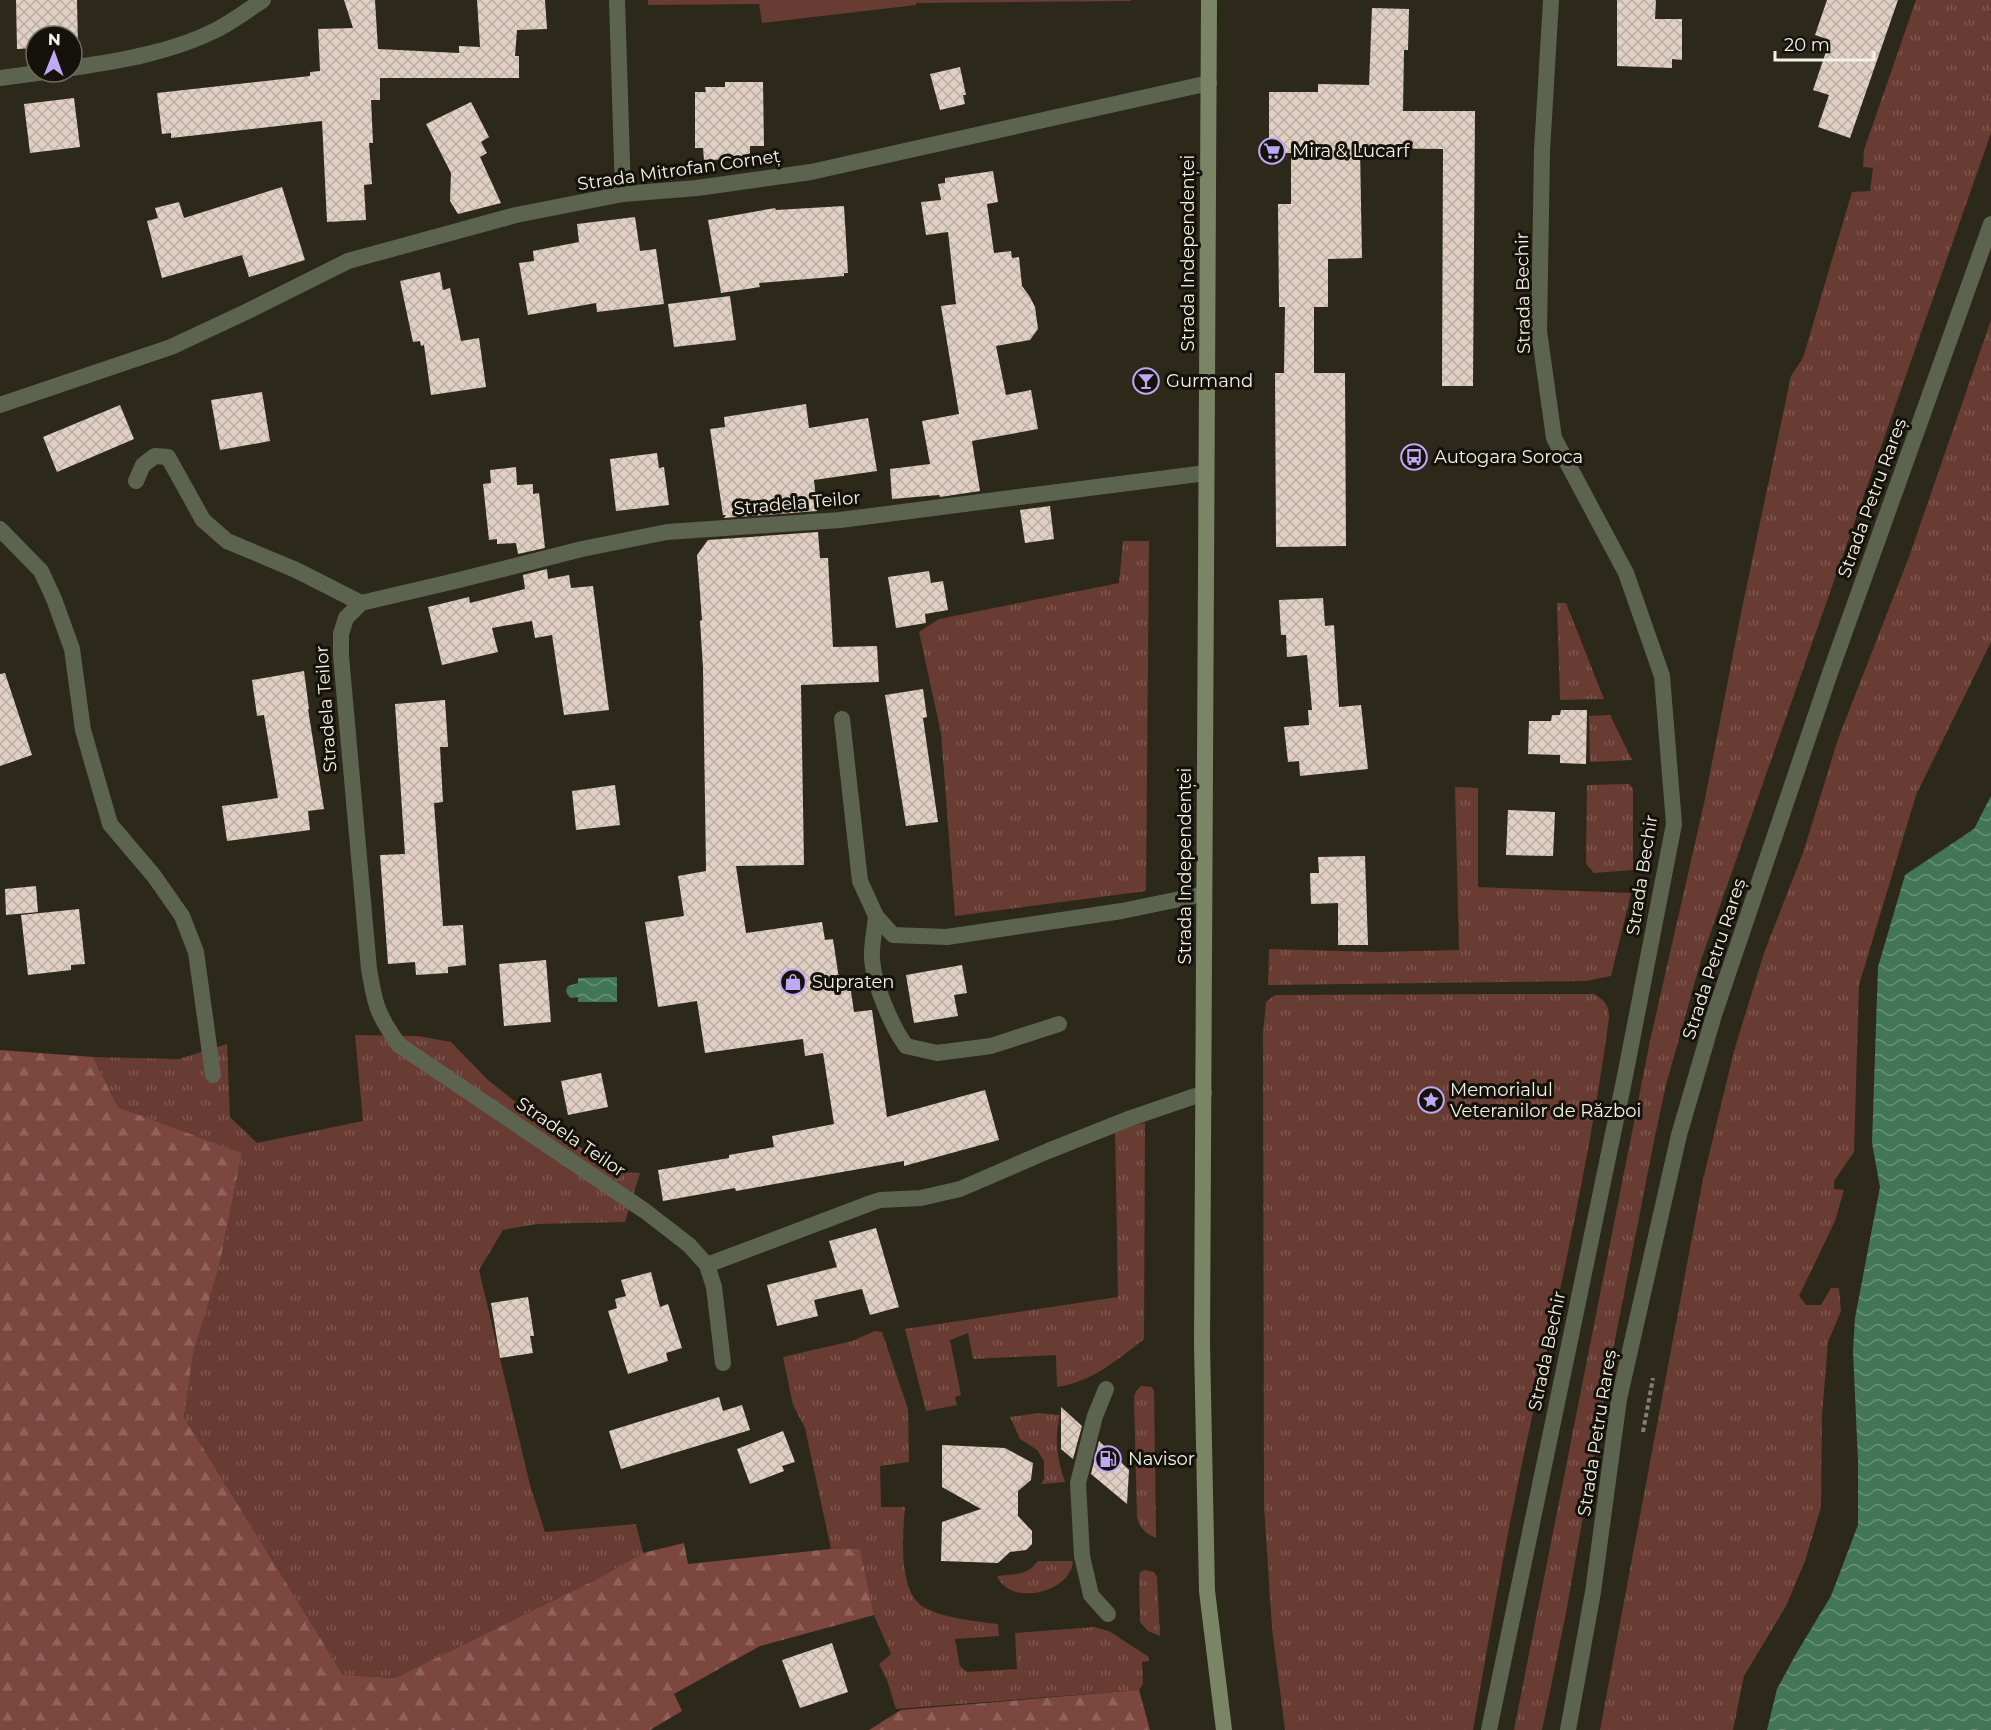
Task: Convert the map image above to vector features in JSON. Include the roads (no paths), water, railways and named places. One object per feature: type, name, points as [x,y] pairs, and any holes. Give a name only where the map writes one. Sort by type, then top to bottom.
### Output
[{"type":"main road","name":"Strada Independenței","points":[[1209,0],[1202,1344],[1207,1591],[1224,1730]]},
{"type":"street","points":[[84,66],[165,49],[215,30],[263,0]]},
{"type":"street","points":[[617,0],[623,194]]},
{"type":"street","name":"Strada Bechir","points":[[1490,1730],[1674,824],[1662,676],[1626,573],[1554,438],[1539,331],[1542,151],[1551,0]]},
{"type":"street","points":[[0,78],[24,75]]},
{"type":"street","name":"Strada Mitrofan Corneț","points":[[0,405],[171,347],[348,261],[516,215],[623,194],[697,188],[811,172],[1209,83]]},
{"type":"street","name":"Strada Petru Rareș","points":[[1568,1730],[1593,1592],[1619,1399],[1679,1135],[1714,1015],[1830,673],[1991,224]]},
{"type":"street","points":[[136,482],[143,465],[155,456],[168,457],[203,520],[227,541],[296,570],[361,603]]},
{"type":"street","name":"Stradela Teilor","points":[[723,1363],[714,1287],[707,1265],[689,1245],[645,1211],[399,1045],[382,1021],[374,1003],[369,969],[341,656],[341,634],[346,618],[361,603],[582,549],[667,532],[840,520],[1206,473]]},
{"type":"street","points":[[0,529],[41,571],[54,599],[72,649],[83,730],[110,824],[154,876],[182,916],[196,952],[213,1075]]},
{"type":"street","points":[[842,718],[860,880],[876,916],[893,935],[947,938],[1080,918],[1204,894]]},
{"type":"street","points":[[876,916],[872,959],[890,1019],[906,1046],[937,1053],[991,1046],[1059,1024]]},
{"type":"street","points":[[707,1265],[880,1200],[921,1198],[960,1189],[1089,1134],[1204,1093]]},
{"type":"street","points":[[1106,1389],[1095,1416],[1078,1483],[1082,1556],[1091,1595],[1108,1614]]},
{"type":"water","points":[[1991,796],[1991,1730],[1767,1730],[1777,1689],[1831,1596],[1858,1525],[1858,1461],[1853,1351],[1855,1318],[1880,1187],[1872,1143],[1878,967],[1905,875],[1974,829]]},
{"type":"water","points":[[617,977],[617,1002],[578,1002],[578,997],[571,998],[566,992],[568,986],[578,983],[578,978]]},
{"type":"place","name":"Mira & Lucarf","points":[[1272,151]]},
{"type":"place","name":"Gurmand","points":[[1146,381]]},
{"type":"place","name":"Autogara Soroca","points":[[1414,457]]},
{"type":"place","name":"Supraten","points":[[793,982]]},
{"type":"place","name":"Memorialul Veteranilor de Război","points":[[1431,1100]]},
{"type":"place","name":"Navisor","points":[[1108,1459]]}]
